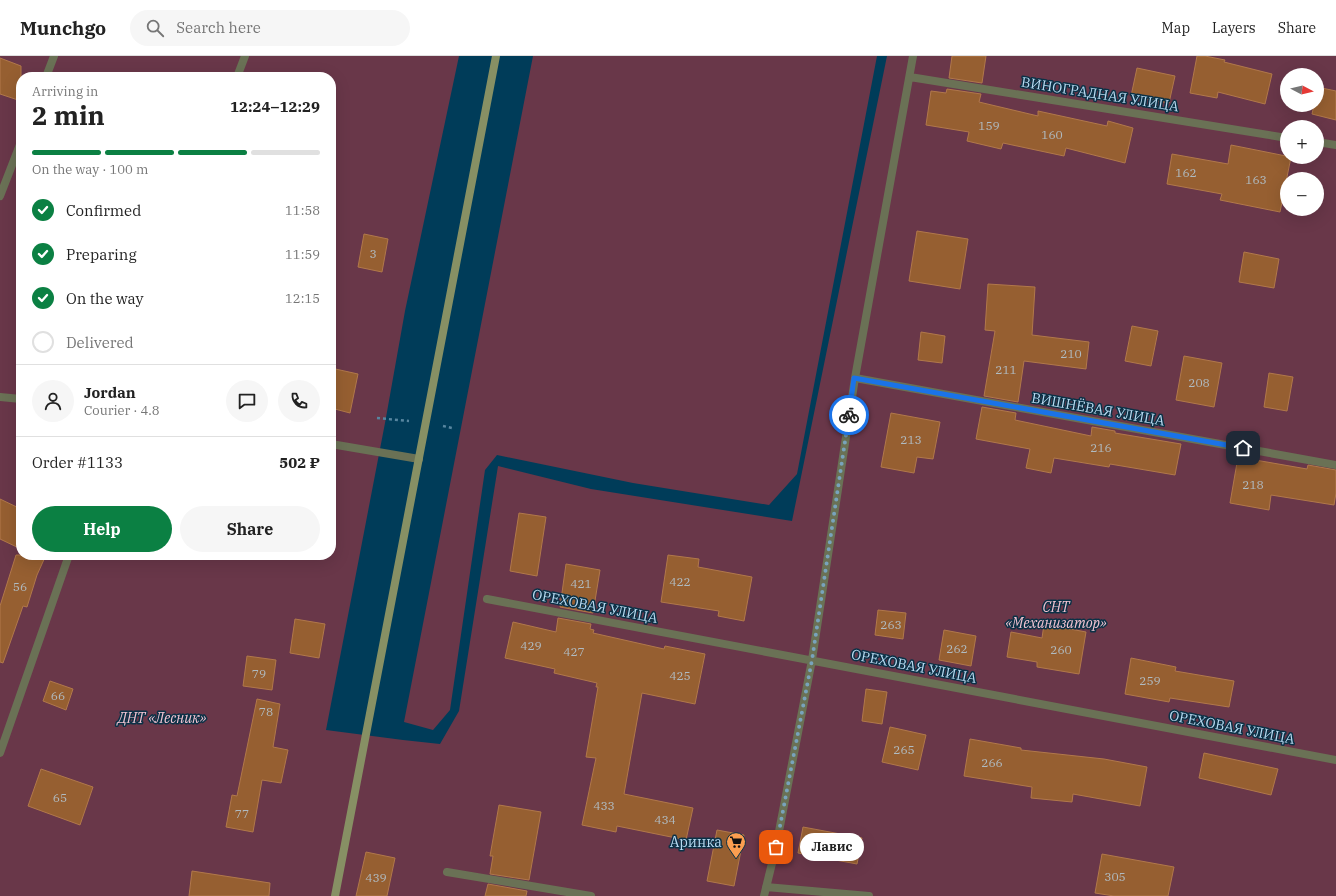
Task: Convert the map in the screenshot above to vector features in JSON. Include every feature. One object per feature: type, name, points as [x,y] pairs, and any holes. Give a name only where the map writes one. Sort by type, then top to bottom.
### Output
[{"type":"main road","points":[[335,896],[496,56]]},
{"type":"street","points":[[48,72],[54,56]]},
{"type":"street","points":[[239,72],[245,56]]},
{"type":"street","points":[[764,896],[776,847],[812,660],[854,378],[913,56]]},
{"type":"street","name":"ВИНОГРАДНАЯ УЛИЦА","points":[[910,77],[1280,137]]},
{"type":"street","points":[[1324,143],[1336,146]]},
{"type":"street","points":[[0,196],[16,155]]},
{"type":"street","name":"ВИШНЁВАЯ УЛИЦА","points":[[854,378],[1336,465]]},
{"type":"street","points":[[0,397],[16,399]]},
{"type":"street","points":[[336,445],[418,459]]},
{"type":"street","points":[[0,753],[67,560]]},
{"type":"street","name":"ОРЕХОВАЯ УЛИЦА","points":[[487,599],[1336,760]]},
{"type":"street","points":[[447,872],[591,896]]},
{"type":"street","points":[[766,887],[869,896]]},
{"type":"green space","name":"СНТ «Механизатор»","points":[[0,56],[459,56],[405,311],[326,730],[440,744],[459,711],[498,466],[591,489],[792,521],[887,56],[1336,56],[1336,896],[0,896]]},
{"type":"green space","points":[[533,56],[877,56],[797,474],[769,505],[633,483],[497,455],[485,470],[450,710],[433,730],[404,722]]},
{"type":"building","points":[[952,56],[986,56],[982,83],[949,78]]},
{"type":"building","points":[[1197,56],[1225,60],[1224,62],[1272,74],[1265,104],[1218,92],[1217,98],[1190,93]]},
{"type":"building","points":[[0,58],[21,66],[21,72],[16,72],[16,99],[0,94]]},
{"type":"building","points":[[1137,68],[1175,76],[1169,103],[1131,96]]},
{"type":"building","points":[[1324,88],[1336,91],[1336,120],[1312,114],[1312,112],[1324,112]]},
{"type":"building","points":[[947,89],[981,94],[979,102],[1038,116],[1038,111],[1107,126],[1108,121],[1133,128],[1125,163],[1066,148],[1064,156],[1003,143],[1001,149],[967,141],[969,132],[926,125],[931,91],[946,93]]},
{"type":"building","points":[[1231,145],[1280,155],[1280,164],[1290,164],[1288,172],[1280,172],[1280,212],[1220,200],[1222,194],[1167,184],[1172,154],[1228,164]]},
{"type":"building","points":[[917,231],[968,239],[960,289],[909,281]]},
{"type":"building","points":[[364,234],[388,239],[382,272],[358,267]]},
{"type":"building","points":[[1244,252],[1279,259],[1274,288],[1239,282]]},
{"type":"building","points":[[988,284],[1035,287],[1032,335],[1089,342],[1086,369],[1024,361],[1018,402],[984,396],[995,331],[985,330]]},
{"type":"building","points":[[1132,326],[1158,331],[1151,366],[1125,361]]},
{"type":"building","points":[[921,332],[945,336],[942,363],[918,360]]},
{"type":"building","points":[[1184,356],[1222,363],[1214,407],[1176,400]]},
{"type":"building","points":[[336,369],[358,374],[350,413],[336,409]]},
{"type":"building","points":[[1269,373],[1293,377],[1287,411],[1264,407]]},
{"type":"building","points":[[982,407],[1016,413],[1015,420],[1091,436],[1092,427],[1115,431],[1115,433],[1181,444],[1175,475],[1110,464],[1109,467],[1054,458],[1051,473],[1026,468],[1030,449],[976,439]]},
{"type":"building","points":[[891,413],[940,422],[933,459],[917,457],[914,473],[881,467]]},
{"type":"building","points":[[1238,457],[1307,469],[1308,465],[1336,470],[1336,493],[1334,505],[1271,495],[1269,510],[1230,503]]},
{"type":"building","points":[[0,499],[16,507],[16,547],[0,539]]},
{"type":"building","points":[[519,513],[546,517],[537,576],[510,571]]},
{"type":"building","points":[[16,555],[16,560],[44,560],[37,575],[27,607],[23,606],[3,663],[0,662],[0,606]]},
{"type":"building","points":[[668,555],[699,559],[698,567],[752,577],[744,621],[718,616],[719,611],[661,602]]},
{"type":"building","points":[[566,564],[600,570],[593,613],[560,607]]},
{"type":"building","points":[[878,610],[906,613],[903,639],[875,635]]},
{"type":"building","points":[[558,618],[591,624],[590,629],[594,630],[593,633],[664,649],[665,646],[705,654],[695,704],[642,693],[624,794],[693,808],[686,840],[617,826],[616,832],[582,825],[596,758],[586,757],[598,687],[596,687],[597,683],[554,673],[555,669],[505,658],[513,622],[556,632]]},
{"type":"building","points":[[295,619],[325,624],[319,658],[290,653]]},
{"type":"building","points":[[1044,624],[1086,632],[1079,674],[1037,667],[1037,662],[1007,657],[1011,632],[1042,638]]},
{"type":"building","points":[[944,630],[976,636],[971,666],[939,660]]},
{"type":"building","points":[[247,656],[276,660],[272,690],[243,686]]},
{"type":"building","points":[[1131,658],[1176,667],[1175,671],[1234,681],[1229,707],[1170,698],[1169,702],[1125,694]]},
{"type":"building","points":[[50,681],[73,689],[66,710],[43,701]]},
{"type":"building","points":[[866,689],[887,692],[882,724],[862,721]]},
{"type":"building","points":[[257,699],[280,704],[273,747],[288,750],[281,783],[262,780],[253,832],[226,827],[232,795],[237,796]]},
{"type":"building","points":[[890,727],[926,735],[918,770],[882,762]]},
{"type":"building","points":[[970,739],[1021,748],[1021,750],[1104,759],[1147,767],[1140,806],[1073,794],[1072,802],[1031,798],[1032,787],[964,776]]},
{"type":"building","points":[[1204,753],[1278,769],[1271,795],[1199,778]]},
{"type":"building","points":[[41,769],[93,787],[80,825],[28,806]]},
{"type":"building","points":[[499,805],[541,812],[529,880],[490,874],[493,856],[490,856]]},
{"type":"building","points":[[803,827],[862,838],[857,864],[798,853]]},
{"type":"building","points":[[717,830],[744,835],[734,886],[707,881]]},
{"type":"building","points":[[366,852],[395,858],[387,896],[356,896]]},
{"type":"building","points":[[1102,854],[1174,867],[1168,896],[1114,896],[1095,893]]},
{"type":"building","points":[[192,871],[270,883],[269,896],[189,896]]},
{"type":"building","points":[[488,884],[527,891],[526,896],[485,896]]},
{"type":"way so far","points":[[776,847],[812,660],[849,415]]},
{"type":"place","name":"Лавис","points":[[776,847]]},
{"type":"place","name":"Аринка","points":[[736,859]]},
{"type":"route","points":[[849,415],[854,378],[1243,448]]},
{"type":"park label","name":"ДНТ «Лесник»","points":[[162,718]]}]
